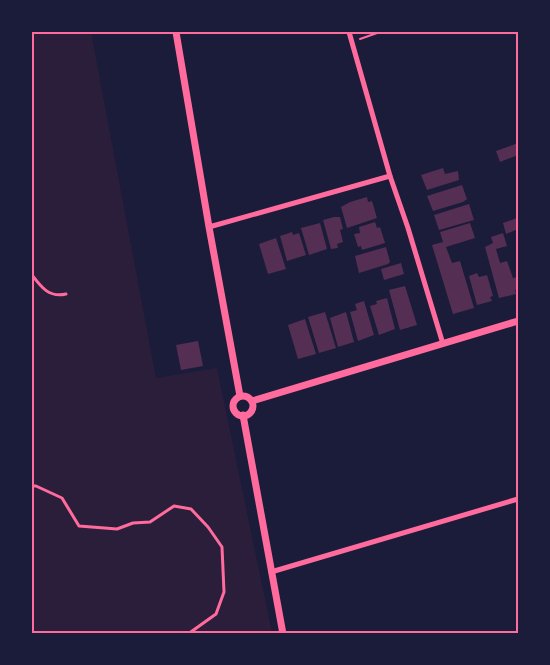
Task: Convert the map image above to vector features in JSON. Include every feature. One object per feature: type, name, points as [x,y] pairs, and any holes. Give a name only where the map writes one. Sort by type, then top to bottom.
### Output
[{"type":"street","points":[[176,32],[240,396]]},
{"type":"street","points":[[349,32],[390,176],[443,344]]},
{"type":"street","points":[[209,227],[390,176]]},
{"type":"street","points":[[252,401],[519,321]]},
{"type":"street","points":[[243,416],[252,411],[252,401],[247,396],[240,396],[234,401],[234,409],[243,416],[283,633]]},
{"type":"street","points":[[271,572],[519,499]]},
{"type":"lane","points":[[32,274],[49,294],[59,296],[66,294]]},
{"type":"lane","points":[[32,486],[62,498],[79,526],[90,529],[104,527],[117,529],[133,523],[150,522],[174,506],[190,509],[208,527],[222,547],[224,592],[216,614],[189,633]]},
{"type":"path","points":[[352,42],[380,32]]},
{"type":"shaded area","points":[[32,32],[91,32],[156,378],[217,368],[272,633],[32,633]]},
{"type":"building","points":[[518,143],[518,155],[500,162],[496,151]]},
{"type":"building","points":[[443,168],[445,174],[458,171],[459,180],[427,190],[421,175]]},
{"type":"building","points":[[462,185],[467,199],[433,211],[427,196]]},
{"type":"building","points":[[367,197],[368,202],[372,201],[377,218],[347,228],[341,207]]},
{"type":"building","points":[[469,204],[474,220],[439,230],[434,215]]},
{"type":"building","points":[[340,217],[343,242],[337,244],[338,248],[331,249],[323,220]]},
{"type":"building","points":[[517,218],[518,229],[506,234],[503,223]]},
{"type":"building","points":[[375,222],[377,228],[380,227],[385,243],[362,250],[361,246],[358,247],[354,234],[360,233],[359,227]]},
{"type":"building","points":[[320,223],[327,249],[309,255],[301,228]]},
{"type":"building","points":[[470,223],[475,238],[446,247],[452,263],[460,261],[474,308],[453,314],[432,245],[443,242],[440,232]]},
{"type":"building","points":[[292,232],[293,235],[299,233],[306,255],[287,261],[280,236]]},
{"type":"building","points":[[503,233],[507,246],[496,249],[500,263],[507,261],[513,278],[517,277],[518,289],[515,290],[516,294],[499,298],[485,247],[493,243],[491,237]]},
{"type":"building","points":[[276,238],[286,269],[268,274],[259,244]]},
{"type":"building","points":[[386,247],[390,262],[388,264],[359,273],[355,256]]},
{"type":"building","points":[[401,263],[404,274],[384,280],[381,269]]},
{"type":"building","points":[[477,273],[479,277],[487,275],[493,296],[490,297],[492,301],[477,305],[469,276]]},
{"type":"building","points":[[405,286],[417,325],[400,330],[389,290]]},
{"type":"building","points":[[387,298],[395,329],[379,335],[370,306],[377,304],[376,301]]},
{"type":"building","points":[[364,301],[374,335],[358,341],[350,312],[357,310],[355,304]]},
{"type":"building","points":[[325,312],[336,348],[319,353],[308,317]]},
{"type":"building","points":[[346,312],[354,342],[338,347],[330,318]]},
{"type":"building","points":[[305,319],[316,354],[298,359],[288,325]]},
{"type":"building","points":[[198,341],[203,366],[181,370],[176,345]]}]
